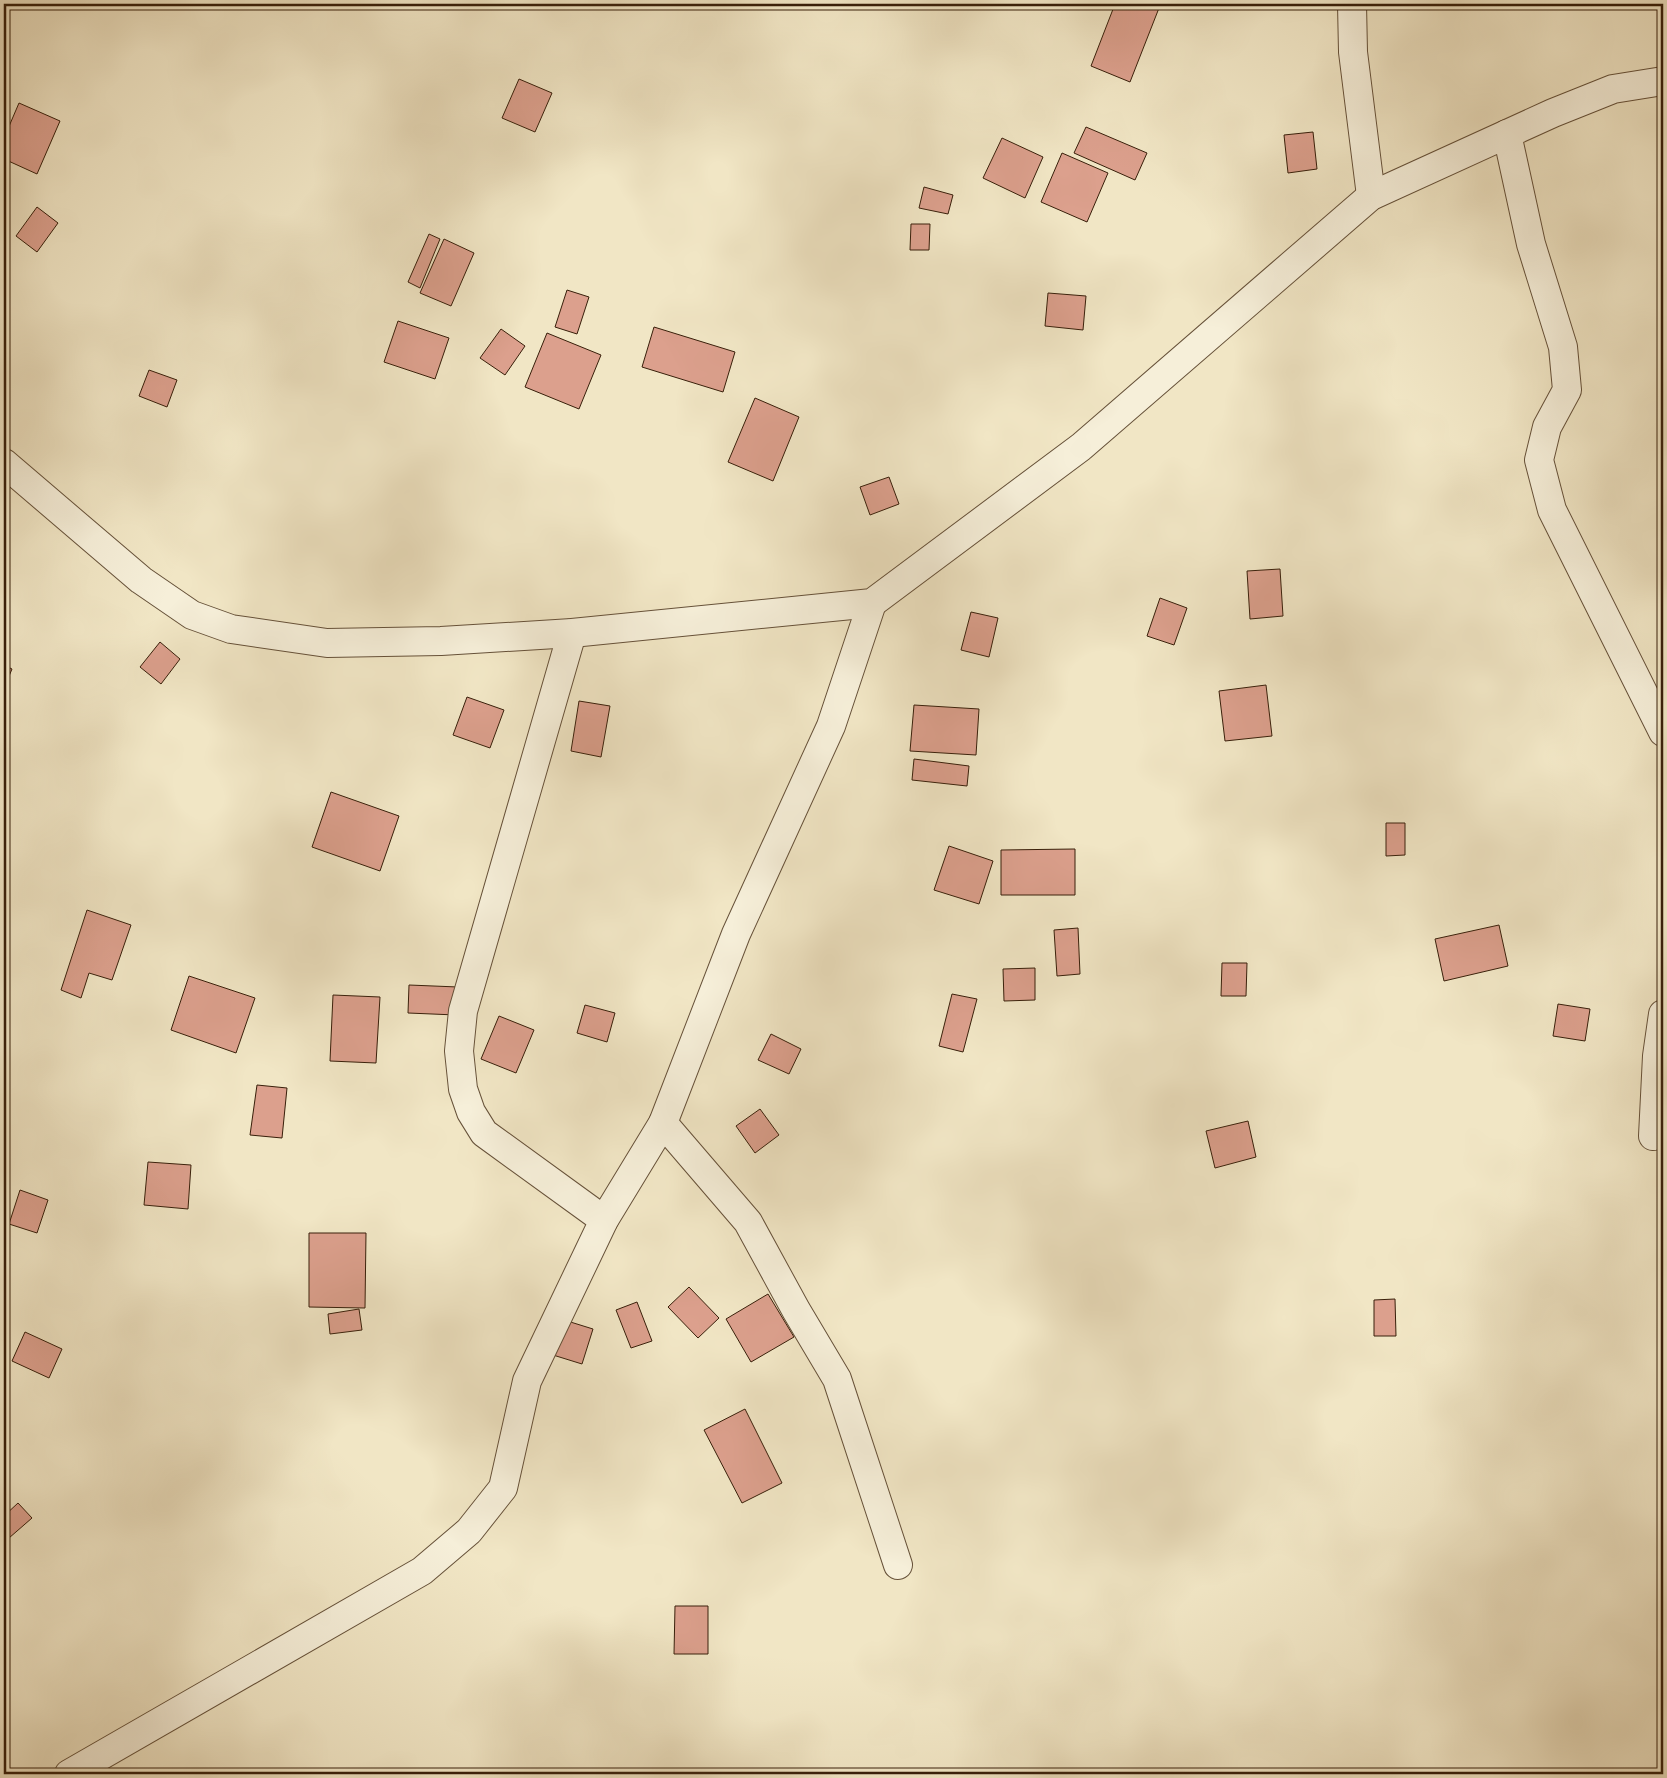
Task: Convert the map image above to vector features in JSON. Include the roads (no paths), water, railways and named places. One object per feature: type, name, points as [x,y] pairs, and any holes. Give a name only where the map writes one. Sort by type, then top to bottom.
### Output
[{"type":"street","points":[[1352,4],[1353,52],[1371,196]]},
{"type":"street","points":[[4,463],[141,580],[192,615],[231,629],[327,643],[441,641],[572,633],[872,604],[1081,447],[1371,196],[1613,89],[1663,81]]},
{"type":"street","points":[[1508,134],[1531,244],[1563,347],[1566,390],[1547,427],[1539,460],[1552,510],[1663,732]]},
{"type":"street","points":[[68,1774],[422,1571],[469,1531],[503,1488],[527,1381],[604,1220],[663,1123],[736,934],[831,726],[872,604]]},
{"type":"street","points":[[572,633],[463,1011],[459,1051],[463,1089],[471,1112],[484,1133],[604,1220]]},
{"type":"street","points":[[1653,1136],[1657,1056],[1663,1014]]},
{"type":"street","points":[[663,1123],[748,1222],[796,1310],[837,1379],[898,1565]]}]
